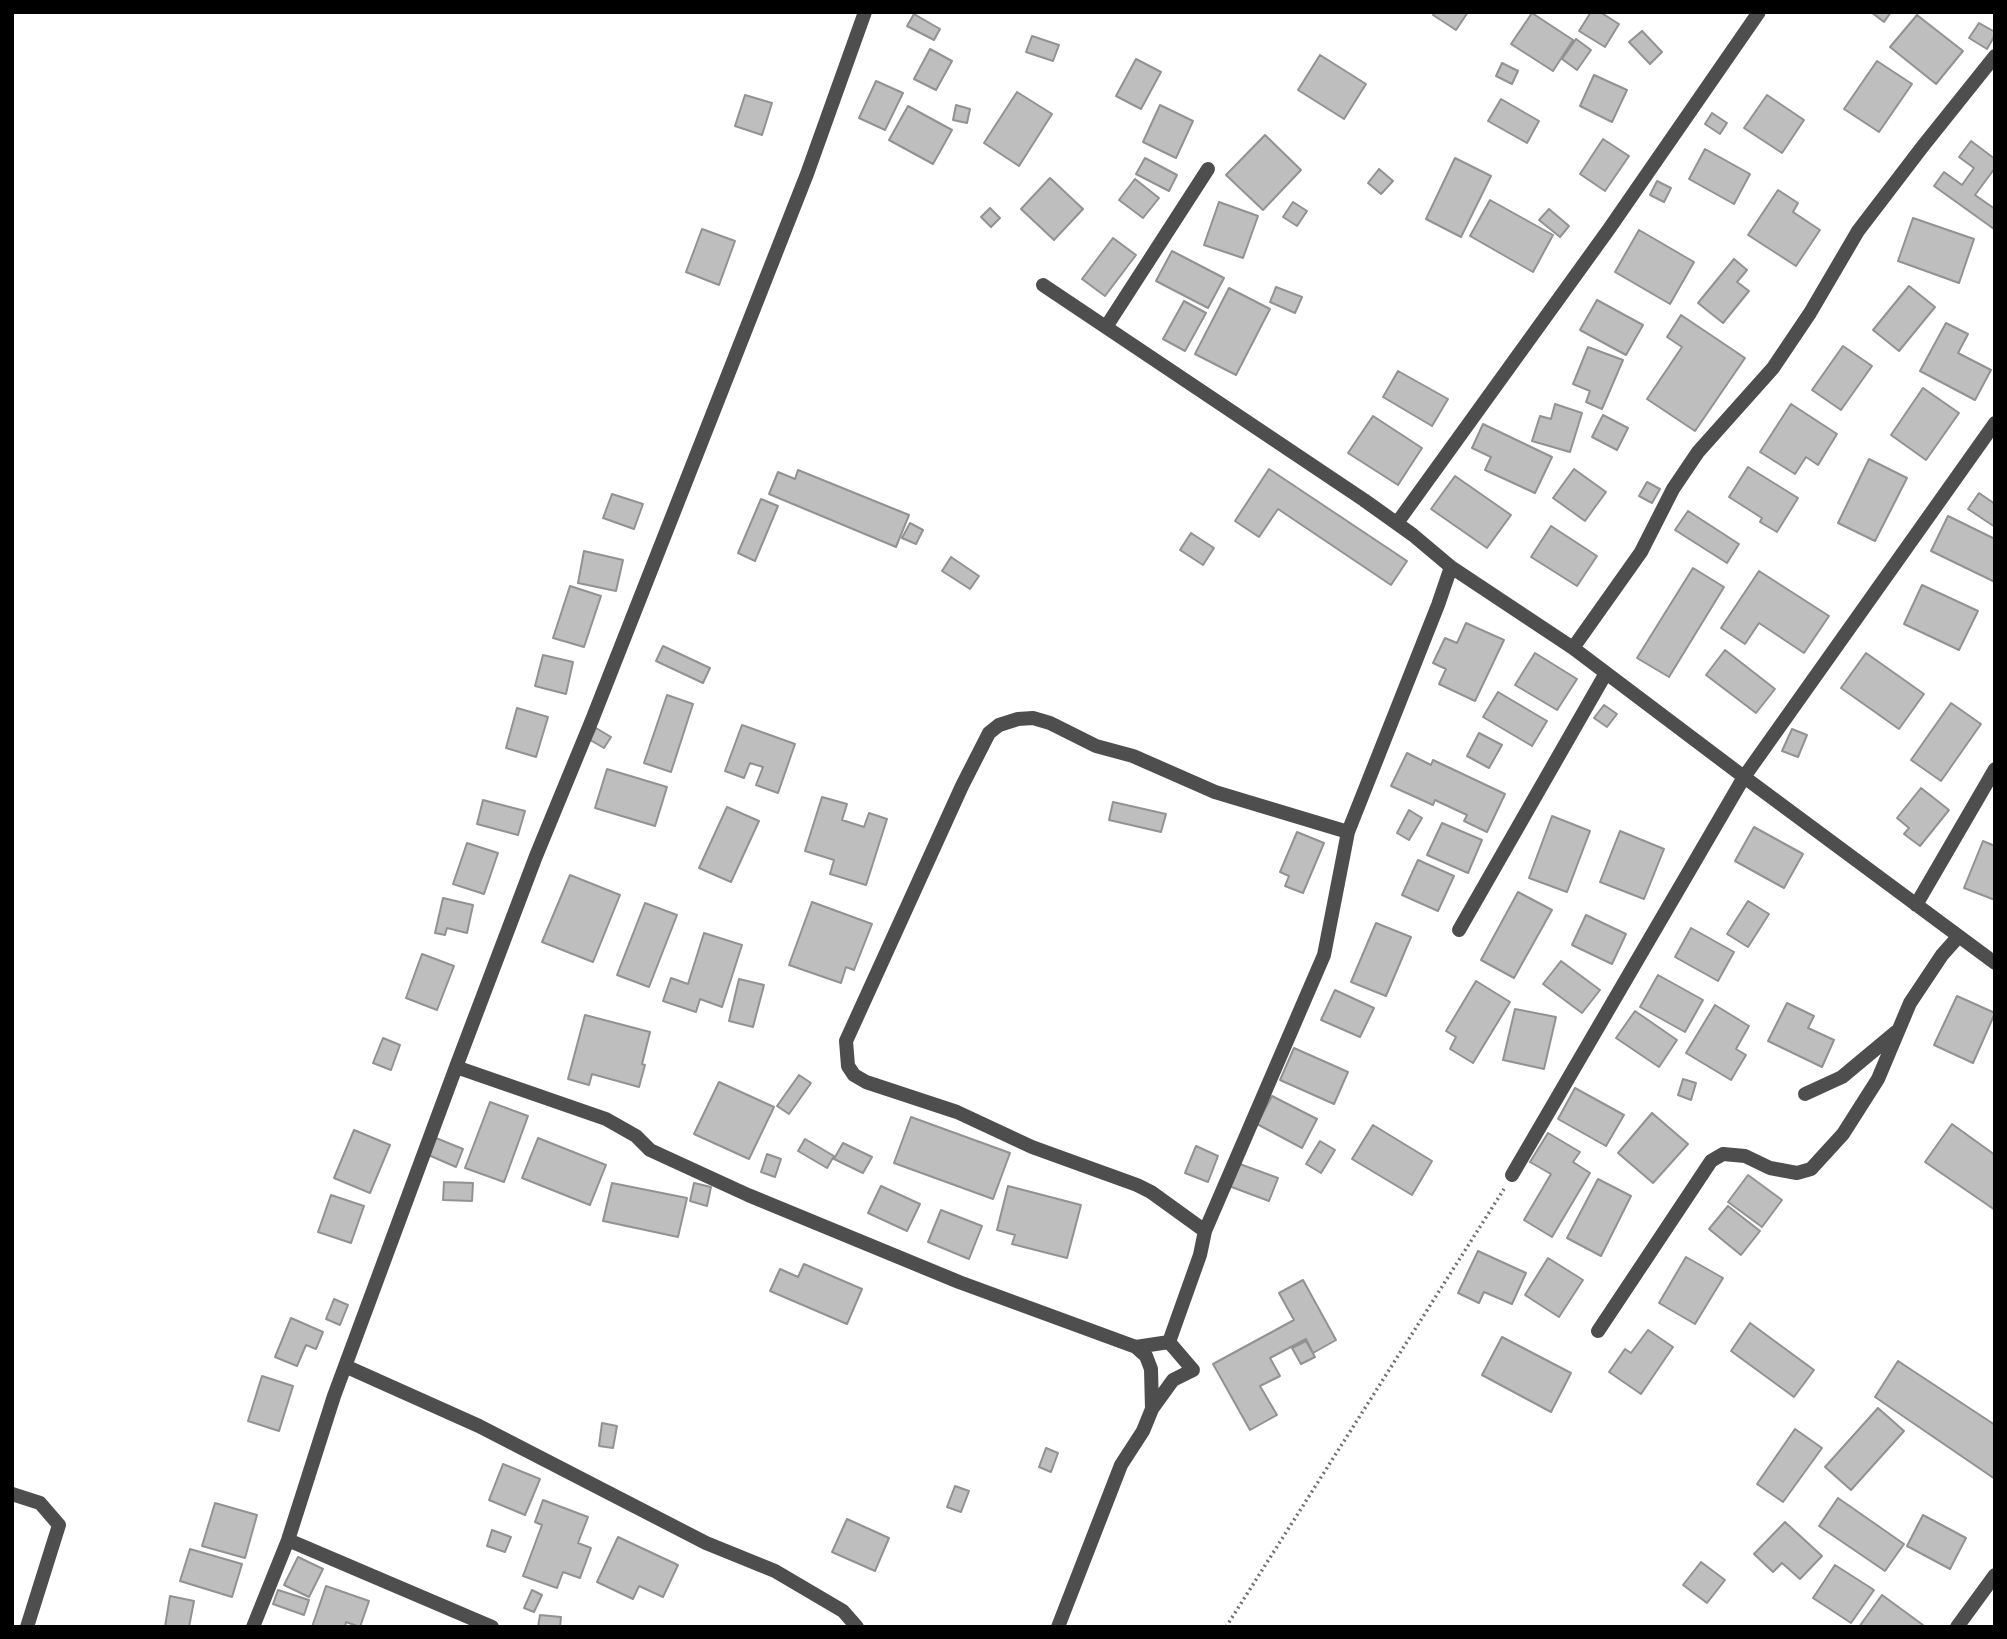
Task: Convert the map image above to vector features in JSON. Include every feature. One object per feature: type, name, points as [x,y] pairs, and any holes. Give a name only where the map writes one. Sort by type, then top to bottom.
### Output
[{"type":"street","points":[[253,1627],[288,1540],[345,1366],[456,1067],[536,856],[807,174],[864,12]]},
{"type":"street","points":[[1397,523],[1609,229],[1759,12]]},
{"type":"street","points":[[1573,648],[1641,552],[1663,506],[1686,468],[1773,368],[1810,313],[1858,231],[1995,56]]},
{"type":"street","points":[[1106,327],[1208,169]]},
{"type":"street","points":[[1043,285],[1397,523],[1451,567],[1573,648],[1995,962]]},
{"type":"street","points":[[1512,1175],[1744,777],[1995,423]]},
{"type":"street","points":[[1169,1342],[1200,1255],[1205,1231],[1324,955],[1349,832],[1451,567]]},
{"type":"street","points":[[1458,930],[1606,673]]},
{"type":"street","points":[[1205,1231],[1137,1185],[1032,1147],[957,1112],[866,1082],[854,1075],[848,1066],[846,1041],[962,786],[989,733],[999,725],[1033,718],[1050,723],[1096,746],[1133,756],[1215,792],[1349,832]]},
{"type":"street","points":[[1916,905],[1995,769]]},
{"type":"street","points":[[1598,1331],[1711,1161],[1723,1154],[1745,1156],[1770,1168],[1797,1173],[1811,1169],[1843,1134],[1878,1079],[1910,1003],[1942,955],[1958,937]]},
{"type":"street","points":[[1805,1094],[1842,1077],[1898,1030]]},
{"type":"street","points":[[456,1067],[594,1115],[636,1136],[650,1150],[748,1195],[958,1282],[1136,1347],[1146,1356],[1151,1368],[1153,1409]]},
{"type":"street","points":[[1136,1347],[1169,1342]]},
{"type":"street","points":[[1058,1627],[1121,1465],[1173,1380],[1193,1370],[1169,1342]]},
{"type":"street","points":[[345,1366],[479,1426],[706,1543],[775,1570],[843,1611],[857,1627]]},
{"type":"street","points":[[12,1494],[40,1503],[59,1525],[27,1627]]},
{"type":"street","points":[[288,1540],[492,1627]]},
{"type":"street","points":[[1957,1627],[1995,1575]]},
{"type":"path","points":[[1226,1627],[1512,1175]]},
{"type":"building","points":[[1435,12],[1468,12],[1456,30],[1433,15]]},
{"type":"building","points":[[1591,12],[1600,12],[1619,24],[1605,47],[1579,31]]},
{"type":"building","points":[[1871,12],[1891,12],[1884,22]]},
{"type":"building","points":[[1532,13],[1573,40],[1553,71],[1511,44]]},
{"type":"building","points":[[914,14],[940,29],[934,40],[907,26]]},
{"type":"building","points":[[1917,15],[1963,51],[1936,84],[1890,47]]},
{"type":"building","points":[[1979,23],[1995,32],[1987,49],[1969,38]]},
{"type":"building","points":[[1642,31],[1662,52],[1650,64],[1629,42]]},
{"type":"building","points":[[1032,36],[1059,45],[1053,61],[1026,52]]},
{"type":"building","points":[[1576,39],[1591,50],[1577,70],[1562,59]]},
{"type":"building","points":[[930,49],[952,61],[936,90],[914,79]]},
{"type":"building","points":[[1320,55],[1366,84],[1344,119],[1298,90]]},
{"type":"building","points":[[1136,59],[1161,72],[1141,109],[1116,96]]},
{"type":"building","points":[[1877,61],[1912,84],[1879,132],[1844,109]]},
{"type":"building","points":[[1502,63],[1518,71],[1512,84],[1496,76]]},
{"type":"building","points":[[1594,75],[1627,90],[1612,122],[1580,106]]},
{"type":"building","points":[[876,81],[903,93],[885,130],[859,118]]},
{"type":"building","points":[[1017,92],[1052,114],[1019,166],[984,143]]},
{"type":"building","points":[[745,95],[772,103],[762,135],[735,126]]},
{"type":"building","points":[[1767,95],[1804,120],[1782,153],[1744,128]]},
{"type":"building","points":[[1501,99],[1539,121],[1527,143],[1488,121]]},
{"type":"building","points":[[956,105],[970,109],[967,123],[953,120]]},
{"type":"building","points":[[1160,105],[1193,121],[1176,158],[1143,142]]},
{"type":"building","points":[[908,106],[952,130],[933,164],[889,140]]},
{"type":"building","points":[[1712,113],[1727,123],[1720,134],[1705,124]]},
{"type":"building","points":[[1265,135],[1301,170],[1263,210],[1226,175]]},
{"type":"building","points":[[1603,139],[1629,156],[1605,191],[1580,174]]},
{"type":"building","points":[[1971,141],[1995,159],[1995,168],[1975,195],[1995,209],[1994,229],[1934,186],[1944,172],[1962,185],[1974,168],[1959,157]]},
{"type":"building","points":[[1705,149],[1750,174],[1734,204],[1689,179]]},
{"type":"building","points":[[1145,158],[1177,175],[1169,191],[1136,174]]},
{"type":"building","points":[[1455,158],[1491,176],[1461,237],[1426,219]]},
{"type":"building","points":[[1379,169],[1393,181],[1381,194],[1368,183]]},
{"type":"building","points":[[1050,178],[1083,209],[1054,240],[1021,209]]},
{"type":"building","points":[[1135,179],[1159,198],[1143,218],[1119,200]]},
{"type":"building","points":[[1657,181],[1671,188],[1664,202],[1650,195]]},
{"type":"building","points":[[1778,190],[1798,203],[1793,212],[1820,230],[1796,266],[1748,235]]},
{"type":"building","points":[[1490,200],[1553,235],[1533,272],[1470,236]]},
{"type":"building","points":[[1219,202],[1258,216],[1243,258],[1204,245]]},
{"type":"building","points":[[1293,202],[1307,211],[1297,226],[1283,217]]},
{"type":"building","points":[[990,208],[1000,218],[991,227],[981,217]]},
{"type":"building","points":[[1549,209],[1569,226],[1560,237],[1539,220]]},
{"type":"building","points":[[1913,218],[1974,239],[1959,283],[1898,261]]},
{"type":"building","points":[[702,229],[735,241],[719,285],[686,272]]},
{"type":"building","points":[[1639,230],[1694,262],[1670,304],[1615,272]]},
{"type":"building","points":[[1113,238],[1136,255],[1105,296],[1082,279]]},
{"type":"building","points":[[1172,251],[1224,278],[1208,308],[1156,281]]},
{"type":"building","points":[[1734,259],[1747,270],[1737,282],[1749,291],[1723,323],[1698,303]]},
{"type":"building","points":[[1909,286],[1935,307],[1899,351],[1873,330]]},
{"type":"building","points":[[1276,287],[1302,297],[1295,313],[1270,302]]},
{"type":"building","points":[[1229,288],[1270,309],[1236,375],[1195,354]]},
{"type":"building","points":[[1597,300],[1643,325],[1626,355],[1580,330]]},
{"type":"building","points":[[1184,301],[1206,313],[1185,351],[1163,339]]},
{"type":"building","points":[[1681,315],[1745,358],[1695,431],[1647,399],[1682,347],[1667,337]]},
{"type":"building","points":[[1946,323],[1968,334],[1958,353],[1991,370],[1975,400],[1920,371]]},
{"type":"building","points":[[1843,346],[1872,366],[1841,410],[1812,390]]},
{"type":"building","points":[[1588,347],[1623,360],[1602,409],[1586,402],[1590,391],[1573,384]]},
{"type":"building","points":[[1398,371],[1448,399],[1432,426],[1383,397]]},
{"type":"building","points":[[1923,388],[1959,413],[1926,460],[1891,435]]},
{"type":"building","points":[[1555,404],[1582,413],[1570,452],[1532,441],[1540,416],[1551,419]]},
{"type":"building","points":[[1791,404],[1837,434],[1818,465],[1806,457],[1795,474],[1760,452]]},
{"type":"building","points":[[1603,415],[1628,428],[1617,450],[1592,437]]},
{"type":"building","points":[[1373,416],[1422,448],[1398,485],[1348,453]]},
{"type":"building","points":[[1483,424],[1552,457],[1535,493],[1485,470],[1491,457],[1472,448]]},
{"type":"building","points":[[1869,459],[1907,478],[1875,541],[1838,523]]},
{"type":"building","points":[[1748,467],[1798,498],[1777,532],[1760,522],[1762,518],[1729,497]]},
{"type":"building","points":[[1269,469],[1407,561],[1391,585],[1278,509],[1259,537],[1235,521]]},
{"type":"building","points":[[1574,469],[1606,492],[1585,521],[1553,498]]},
{"type":"building","points":[[798,470],[909,515],[896,547],[769,494],[778,472],[795,479]]},
{"type":"building","points":[[1455,476],[1511,515],[1487,548],[1431,509]]},
{"type":"building","points":[[1647,482],[1660,489],[1652,503],[1639,496]]},
{"type":"building","points":[[1979,493],[1995,504],[1995,527],[1968,509]]},
{"type":"building","points":[[612,494],[643,504],[634,529],[603,518]]},
{"type":"building","points":[[761,499],[778,506],[755,561],[738,553]]},
{"type":"building","points":[[1688,511],[1739,544],[1727,563],[1675,530]]},
{"type":"building","points":[[1948,516],[1995,539],[1995,582],[1931,551]]},
{"type":"building","points":[[910,523],[923,530],[916,544],[902,538]]},
{"type":"building","points":[[1551,526],[1597,556],[1577,586],[1531,557]]},
{"type":"building","points":[[1191,533],[1214,548],[1203,565],[1180,550]]},
{"type":"building","points":[[584,551],[623,560],[616,591],[578,583]]},
{"type":"building","points":[[951,557],[979,576],[970,589],[942,571]]},
{"type":"building","points":[[1693,568],[1724,587],[1669,677],[1637,658]]},
{"type":"building","points":[[1759,571],[1829,616],[1804,653],[1759,623],[1745,644],[1721,628]]},
{"type":"building","points":[[1922,585],[1978,611],[1959,650],[1904,624]]},
{"type":"building","points":[[570,586],[601,596],[584,647],[553,638]]},
{"type":"building","points":[[1466,623],[1504,640],[1475,701],[1439,684],[1446,669],[1433,663],[1445,638],[1457,643]]},
{"type":"building","points":[[663,646],[710,668],[703,683],[656,661]]},
{"type":"building","points":[[1725,650],[1775,689],[1756,713],[1706,675]]},
{"type":"building","points":[[1535,653],[1577,679],[1557,710],[1515,685]]},
{"type":"building","points":[[1866,653],[1924,694],[1899,729],[1841,688]]},
{"type":"building","points":[[543,655],[573,662],[566,694],[535,686]]},
{"type":"building","points":[[1498,692],[1547,721],[1532,746],[1483,717]]},
{"type":"building","points":[[667,695],[693,704],[671,772],[644,763]]},
{"type":"building","points":[[1951,703],[1981,724],[1941,781],[1911,760]]},
{"type":"building","points":[[1604,705],[1617,714],[1607,727],[1594,718]]},
{"type":"building","points":[[517,708],[548,717],[536,757],[506,748]]},
{"type":"building","points":[[742,725],[795,744],[778,793],[756,785],[763,767],[750,763],[744,778],[725,771]]},
{"type":"building","points":[[596,728],[611,737],[604,748],[590,740]]},
{"type":"building","points":[[1792,729],[1807,735],[1798,757],[1782,751]]},
{"type":"building","points":[[1479,733],[1502,745],[1489,768],[1467,756]]},
{"type":"building","points":[[1407,753],[1431,765],[1433,760],[1505,794],[1487,832],[1464,821],[1467,815],[1435,800],[1433,805],[1391,786]]},
{"type":"building","points":[[607,769],[667,787],[655,826],[595,808]]},
{"type":"building","points":[[1921,788],[1949,810],[1920,846],[1904,834],[1909,828],[1897,818]]},
{"type":"building","points":[[822,797],[847,804],[842,820],[864,827],[869,813],[887,819],[866,885],[830,874],[834,860],[805,851]]},
{"type":"building","points":[[483,800],[525,811],[518,835],[477,824]]},
{"type":"building","points":[[1113,802],[1166,814],[1161,832],[1109,820]]},
{"type":"building","points":[[727,807],[759,821],[731,882],[699,868]]},
{"type":"building","points":[[1409,810],[1422,818],[1409,840],[1397,833]]},
{"type":"building","points":[[1552,816],[1590,831],[1567,892],[1529,878]]},
{"type":"building","points":[[1442,823],[1482,840],[1468,873],[1427,855]]},
{"type":"building","points":[[1754,827],[1803,854],[1784,888],[1735,861]]},
{"type":"building","points":[[1620,831],[1664,849],[1644,899],[1600,882]]},
{"type":"building","points":[[1297,832],[1324,843],[1303,893],[1285,886],[1289,876],[1280,872]]},
{"type":"building","points":[[1983,841],[1995,846],[1995,900],[1964,888]]},
{"type":"building","points":[[467,843],[498,853],[484,894],[453,884]]},
{"type":"building","points":[[1418,860],[1454,876],[1438,911],[1402,895]]},
{"type":"building","points":[[570,875],[620,895],[593,962],[542,942]]},
{"type":"building","points":[[1518,892],[1552,910],[1514,978],[1481,960]]},
{"type":"building","points":[[443,898],[473,905],[467,933],[447,928],[445,935],[435,933]]},
{"type":"building","points":[[1748,901],[1769,914],[1748,947],[1727,934]]},
{"type":"building","points":[[812,902],[872,924],[854,970],[846,967],[841,983],[789,965]]},
{"type":"building","points":[[645,903],[677,915],[649,987],[617,975]]},
{"type":"building","points":[[1586,915],[1626,934],[1612,964],[1572,945]]},
{"type":"building","points":[[1376,923],[1411,937],[1386,996],[1351,982]]},
{"type":"building","points":[[1691,928],[1734,952],[1718,981],[1675,957]]},
{"type":"building","points":[[704,933],[742,945],[722,1007],[700,999],[696,1012],[663,1001],[671,978],[688,984]]},
{"type":"building","points":[[422,954],[454,966],[437,1010],[406,998]]},
{"type":"building","points":[[1561,961],[1600,990],[1582,1013],[1543,984]]},
{"type":"building","points":[[1658,975],[1703,1000],[1685,1032],[1640,1007]]},
{"type":"building","points":[[739,979],[764,985],[753,1027],[729,1021]]},
{"type":"building","points":[[1476,981],[1510,1002],[1473,1063],[1450,1049],[1456,1037],[1446,1031]]},
{"type":"building","points":[[1335,990],[1374,1008],[1360,1037],[1321,1020]]},
{"type":"building","points":[[1957,996],[1995,1013],[1973,1063],[1934,1045]]},
{"type":"building","points":[[1787,1003],[1814,1016],[1808,1028],[1834,1040],[1822,1067],[1768,1041]]},
{"type":"building","points":[[1715,1005],[1749,1026],[1736,1049],[1746,1055],[1731,1080],[1686,1053]]},
{"type":"building","points":[[1515,1009],[1556,1017],[1544,1069],[1503,1060]]},
{"type":"building","points":[[1635,1011],[1677,1040],[1659,1067],[1616,1038]]},
{"type":"building","points":[[585,1015],[650,1032],[639,1087],[592,1074],[589,1085],[568,1079]]},
{"type":"building","points":[[383,1038],[400,1045],[391,1070],[373,1063]]},
{"type":"building","points":[[1294,1048],[1348,1072],[1334,1104],[1280,1080]]},
{"type":"building","points":[[799,1075],[811,1083],[789,1114],[777,1106]]},
{"type":"building","points":[[1683,1079],[1696,1083],[1691,1100],[1678,1095]]},
{"type":"building","points":[[719,1082],[774,1107],[749,1159],[694,1134]]},
{"type":"building","points":[[1575,1088],[1624,1115],[1606,1146],[1558,1119]]},
{"type":"building","points":[[1272,1096],[1317,1119],[1302,1148],[1257,1124]]},
{"type":"building","points":[[490,1102],[528,1116],[504,1182],[465,1168]]},
{"type":"building","points":[[1652,1113],[1688,1144],[1653,1183],[1618,1153]]},
{"type":"building","points":[[911,1117],[1010,1153],[993,1199],[894,1163]]},
{"type":"building","points":[[1952,1124],[1995,1155],[1995,1210],[1925,1162]]},
{"type":"building","points":[[1373,1125],[1432,1161],[1412,1195],[1352,1159]]},
{"type":"building","points":[[354,1130],[390,1145],[370,1193],[334,1178]]},
{"type":"building","points":[[1548,1133],[1580,1152],[1573,1162],[1590,1173],[1552,1237],[1524,1220],[1551,1174],[1530,1162]]},
{"type":"building","points":[[431,1136],[463,1149],[456,1167],[424,1153]]},
{"type":"building","points":[[538,1138],[606,1165],[590,1205],[522,1178]]},
{"type":"building","points":[[805,1139],[834,1156],[827,1168],[798,1151]]},
{"type":"building","points":[[1320,1141],[1335,1150],[1321,1173],[1306,1164]]},
{"type":"building","points":[[843,1143],[872,1157],[863,1173],[834,1159]]},
{"type":"building","points":[[1196,1146],[1218,1156],[1208,1182],[1185,1173]]},
{"type":"building","points":[[767,1154],[781,1159],[775,1177],[761,1172]]},
{"type":"building","points":[[1237,1163],[1278,1178],[1269,1201],[1229,1186]]},
{"type":"building","points":[[1748,1175],[1782,1200],[1762,1227],[1728,1202]]},
{"type":"building","points":[[1598,1179],[1631,1196],[1601,1256],[1567,1238]]},
{"type":"building","points":[[444,1182],[473,1183],[472,1201],[443,1200]]},
{"type":"building","points":[[612,1183],[687,1198],[678,1237],[603,1221]]},
{"type":"building","points":[[694,1183],[711,1187],[707,1206],[690,1201]]},
{"type":"building","points":[[881,1186],[920,1204],[907,1231],[868,1213]]},
{"type":"building","points":[[1008,1186],[1081,1205],[1067,1258],[1012,1244],[1015,1235],[997,1230]]},
{"type":"building","points":[[331,1195],[364,1206],[351,1243],[318,1232]]},
{"type":"building","points":[[1728,1206],[1760,1231],[1741,1255],[1709,1229]]},
{"type":"building","points":[[941,1210],[982,1226],[969,1259],[928,1242]]},
{"type":"building","points":[[1478,1251],[1526,1273],[1512,1304],[1484,1292],[1479,1303],[1458,1293]]},
{"type":"building","points":[[1686,1257],[1723,1278],[1695,1324],[1659,1303]]},
{"type":"building","points":[[1548,1258],[1583,1280],[1559,1317],[1525,1295]]},
{"type":"building","points":[[804,1264],[862,1289],[847,1324],[770,1291],[780,1269],[798,1277]]},
{"type":"building","points":[[1303,1280],[1336,1340],[1313,1353],[1306,1339],[1270,1358],[1280,1376],[1260,1386],[1277,1415],[1250,1430],[1213,1364],[1294,1320],[1279,1293]]},
{"type":"building","points":[[334,1299],[348,1305],[340,1325],[326,1319]]},
{"type":"building","points":[[291,1318],[323,1332],[316,1349],[306,1345],[297,1366],[275,1357]]},
{"type":"building","points":[[1750,1323],[1814,1370],[1794,1397],[1731,1351]]},
{"type":"building","points":[[1648,1330],[1673,1347],[1641,1394],[1609,1372],[1625,1349],[1631,1353]]},
{"type":"building","points":[[1502,1337],[1571,1373],[1551,1412],[1482,1375]]},
{"type":"building","points":[[1306,1341],[1315,1357],[1301,1364],[1292,1348]]},
{"type":"building","points":[[1898,1361],[1995,1425],[1995,1479],[1875,1397]]},
{"type":"building","points":[[262,1376],[293,1386],[279,1431],[248,1421]]},
{"type":"building","points":[[1878,1408],[1904,1431],[1851,1490],[1825,1467]]},
{"type":"building","points":[[602,1423],[617,1426],[613,1448],[599,1446]]},
{"type":"building","points":[[1795,1429],[1822,1448],[1783,1502],[1757,1484]]},
{"type":"building","points":[[1046,1448],[1058,1453],[1051,1472],[1039,1467]]},
{"type":"building","points":[[503,1464],[540,1479],[525,1515],[489,1500]]},
{"type":"building","points":[[955,1486],[969,1491],[961,1512],[947,1507]]},
{"type":"building","points":[[1838,1498],[1904,1544],[1885,1571],[1819,1526]]},
{"type":"building","points":[[543,1500],[588,1517],[578,1543],[591,1548],[580,1578],[563,1572],[557,1588],[523,1576],[542,1525],[535,1522]]},
{"type":"building","points":[[215,1503],[257,1515],[245,1558],[202,1546]]},
{"type":"building","points":[[1923,1515],[1966,1538],[1950,1569],[1907,1546]]},
{"type":"building","points":[[847,1519],[889,1538],[875,1571],[832,1552]]},
{"type":"building","points":[[1785,1522],[1822,1556],[1800,1579],[1782,1563],[1773,1572],[1754,1554]]},
{"type":"building","points":[[492,1530],[511,1537],[505,1552],[487,1546]]},
{"type":"building","points":[[618,1537],[678,1565],[663,1597],[639,1586],[633,1599],[597,1582]]},
{"type":"building","points":[[190,1549],[242,1564],[232,1597],[180,1581]]},
{"type":"building","points":[[298,1557],[323,1569],[309,1597],[284,1585]]},
{"type":"building","points":[[1701,1562],[1725,1580],[1707,1603],[1683,1585]]},
{"type":"building","points":[[1835,1565],[1874,1590],[1851,1623],[1813,1598]]},
{"type":"building","points":[[326,1586],[369,1601],[360,1627],[346,1622],[345,1627],[312,1627]]},
{"type":"building","points":[[278,1590],[309,1600],[304,1615],[273,1604]]},
{"type":"building","points":[[532,1590],[542,1595],[534,1612],[524,1608]]},
{"type":"building","points":[[1882,1595],[1923,1625],[1922,1627],[1859,1627]]},
{"type":"building","points":[[170,1596],[194,1601],[189,1627],[165,1627]]},
{"type":"building","points":[[540,1615],[561,1617],[560,1627],[538,1627]]}]
